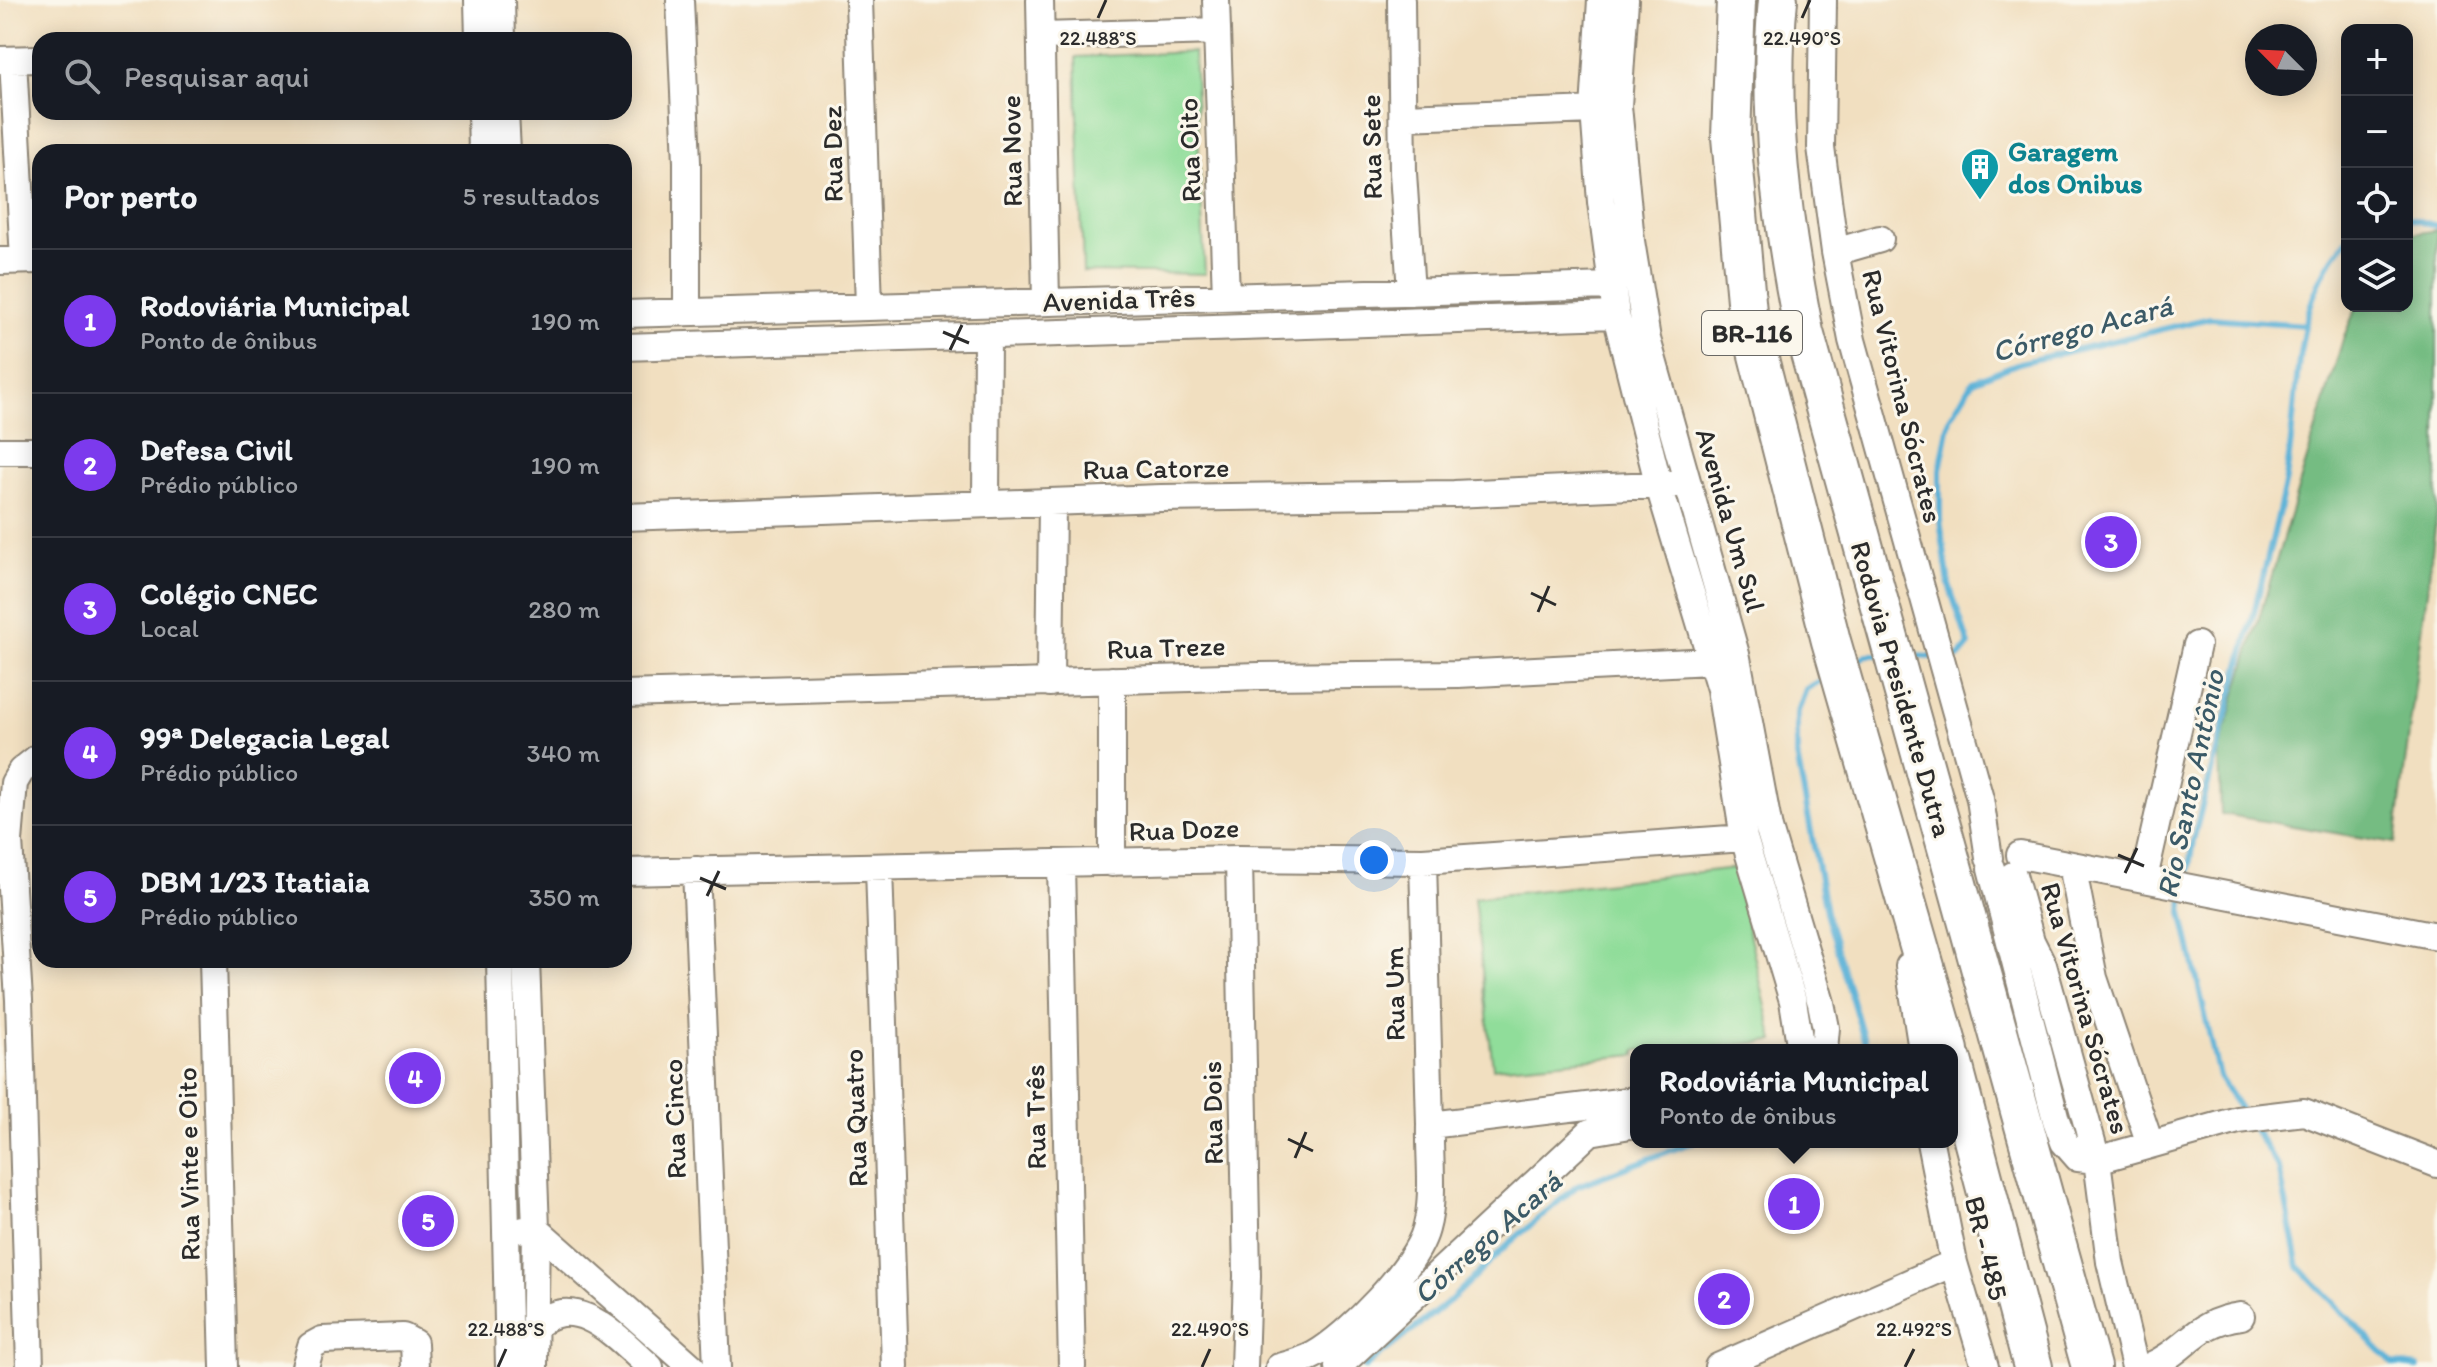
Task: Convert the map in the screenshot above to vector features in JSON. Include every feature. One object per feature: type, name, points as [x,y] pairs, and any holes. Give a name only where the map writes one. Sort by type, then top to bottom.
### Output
[{"type":"highway","name":"Rodovia Presidente Dutra","points":[[1736,0],[1731,137],[1747,312],[1839,670],[1947,1044]]},
{"type":"highway","name":"Rodovia Presidente Dutra","points":[[1778,0],[1776,127],[1793,275],[1828,428],[2091,1367]]},
{"type":"highway","points":[[1958,1083],[2033,1367]]},
{"type":"street","points":[[478,0],[479,32]]},
{"type":"street","points":[[501,0],[502,32]]},
{"type":"street","points":[[680,0],[687,162],[687,312]]},
{"type":"street","name":"Rua Dez","points":[[859,0],[869,307]]},
{"type":"street","name":"Rua Nove","points":[[1040,0],[1046,302]]},
{"type":"street","name":"Rua Oito","points":[[1216,0],[1226,297]]},
{"type":"street","name":"Rua Sete","points":[[1401,0],[1403,173],[1411,292]]},
{"type":"street","name":"Rua Vitorina Sócrates","points":[[1823,0],[1821,147],[1835,252],[1856,355],[1980,799],[2011,861],[2031,941],[2043,965],[2097,1160],[2110,1262],[2135,1367]]},
{"type":"street","name":"Avenida Um Sul","points":[[1612,12],[1594,110],[1601,202],[1616,315],[1689,482],[1692,550],[1710,661],[1720,689],[1744,838],[1793,1001],[1800,1044]]},
{"type":"street","name":"Avenida Um Sul","points":[[1612,12],[1618,106],[1647,339],[1659,486],[1692,550],[1737,658],[1769,829],[1821,1003],[1826,1028],[1825,1044]]},
{"type":"street","points":[[1042,36],[1216,31]]},
{"type":"street","points":[[21,260],[6,60],[32,59]]},
{"type":"street","points":[[1403,117],[1594,110]]},
{"type":"street","points":[[481,120],[482,144]]},
{"type":"street","points":[[505,120],[507,144]]},
{"type":"street","points":[[1601,202],[1628,205]]},
{"type":"street","points":[[1835,252],[1880,239]]},
{"type":"street","name":"Avenida Três","points":[[632,314],[1611,286]]},
{"type":"street","points":[[1483,289],[1488,319]]},
{"type":"street","points":[[1304,294],[1305,325]]},
{"type":"street","points":[[1157,299],[1162,330]]},
{"type":"street","points":[[931,305],[932,337]]},
{"type":"street","points":[[764,310],[767,343]]},
{"type":"street","name":"Avenida Três","points":[[632,347],[1616,315]]},
{"type":"street","points":[[986,503],[987,335]]},
{"type":"street","points":[[0,451],[32,451]]},
{"type":"street","name":"Rua Catorze","points":[[632,517],[986,503],[1469,494],[1689,482]]},
{"type":"street","points":[[1050,683],[1052,502]]},
{"type":"street","points":[[2156,880],[2197,645]]},
{"type":"street","name":"Rua Treze","points":[[632,694],[1458,674],[1710,661]]},
{"type":"street","points":[[1112,680],[1112,863]]},
{"type":"street","points":[[30,763],[14,783],[9,841],[19,1000],[12,1193],[30,1367]]},
{"type":"street","name":"Rua Doze","points":[[632,872],[1239,859],[1423,861],[1744,838]]},
{"type":"street","points":[[1890,847],[1921,1044]]},
{"type":"street","name":"Rua Dois","points":[[1239,859],[1247,1276],[1244,1367]]},
{"type":"street","name":"Rua Um","points":[[1423,861],[1430,1125]]},
{"type":"street","points":[[2011,861],[2072,865],[2437,936]]},
{"type":"street","name":"Rua Vitorina Sócrates","points":[[2011,861],[2064,1142],[2078,1158],[2097,1160]]},
{"type":"street","name":"Rua Três","points":[[1061,865],[1072,1367]]},
{"type":"street","points":[[2072,865],[2094,978],[2150,1144]]},
{"type":"street","name":"Rua Quatro","points":[[879,867],[895,1367]]},
{"type":"street","name":"Rua Cinco","points":[[696,870],[717,1367]]},
{"type":"street","points":[[2043,965],[2094,978]]},
{"type":"street","name":"Rua Vinte e Oito","points":[[213,968],[224,1367]]},
{"type":"street","points":[[500,968],[509,1367]]},
{"type":"street","points":[[526,968],[536,1229],[534,1367]]},
{"type":"street","points":[[1279,1367],[1314,1355],[1360,1333],[1524,1190],[1587,1120],[1630,1102]]},
{"type":"street","points":[[2097,1160],[2238,1120],[2304,1112],[2437,1164]]},
{"type":"street","points":[[1338,1367],[1421,1244],[1429,1216],[1430,1125],[1587,1120],[1630,1124]]},
{"type":"street","points":[[504,1127],[531,1126]]},
{"type":"street","name":"BR - 485","points":[[1931,1148],[1954,1263],[1985,1367]]},
{"type":"street","points":[[507,1231],[536,1229],[682,1364]]},
{"type":"street","points":[[1718,1367],[1954,1263]]},
{"type":"street","points":[[534,1328],[556,1314],[579,1313],[611,1333],[650,1367]]},
{"type":"street","points":[[2148,1367],[2171,1357],[2207,1323],[2241,1316]]},
{"type":"street","points":[[305,1367],[311,1346],[322,1340],[403,1337],[414,1343],[415,1367]]},
{"type":"green space","points":[[1194,52],[1205,274],[1083,272],[1076,57]]},
{"type":"green space","points":[[2437,230],[2437,513],[2395,843],[2221,814],[2219,751],[2344,336],[2354,312],[2413,312],[2413,234]]},
{"type":"green space","points":[[1734,868],[1774,1041],[1630,1044],[1630,1056],[1493,1068],[1474,898]]},
{"type":"waterway","name":"Rio Santo Antônio","points":[[2413,220],[2437,226]]},
{"type":"waterway","name":"Rio Santo Antônio","points":[[2187,880],[2193,841],[2284,489],[2305,326],[2314,295],[2341,248]]},
{"type":"waterway","name":"Córrego Acará","points":[[1949,657],[1959,657],[1969,645],[1949,585],[1940,520],[1940,470],[1950,418],[1973,381],[2019,363],[2210,318],[2306,325]]},
{"type":"waterway","name":"Córrego Acará","points":[[1851,664],[1867,655],[1882,655]]},
{"type":"waterway","name":"Córrego Acará","points":[[1909,656],[1934,657]]},
{"type":"waterway","name":"Córrego Acará","points":[[1827,677],[1806,689],[1797,714],[1797,756],[1826,912],[1865,1044]]},
{"type":"waterway","name":"Rio Santo Antônio","points":[[2184,895],[2182,912],[2219,1077],[2242,1112]]},
{"type":"waterway","name":"Rio Santo Antônio","points":[[2251,1125],[2279,1168],[2299,1267],[2393,1364],[2418,1367]]},
{"type":"waterway","name":"Córrego Acará","points":[[1365,1367],[1452,1299],[1507,1245],[1577,1186],[1677,1148]]},
{"type":"place","name":"Garagem dos Onibus","points":[[1980,201]]},
{"type":"place","name":"Colégio CNEC","points":[[2111,542]]},
{"type":"place","name":"99ª Delegacia Legal","points":[[415,1078]]},
{"type":"place","name":"Rodoviária Municipal","points":[[1794,1204]]},
{"type":"place","name":"DBM 1/23 Itatiaia","points":[[428,1221]]},
{"type":"place","name":"Defesa Civil","points":[[1724,1299]]}]
